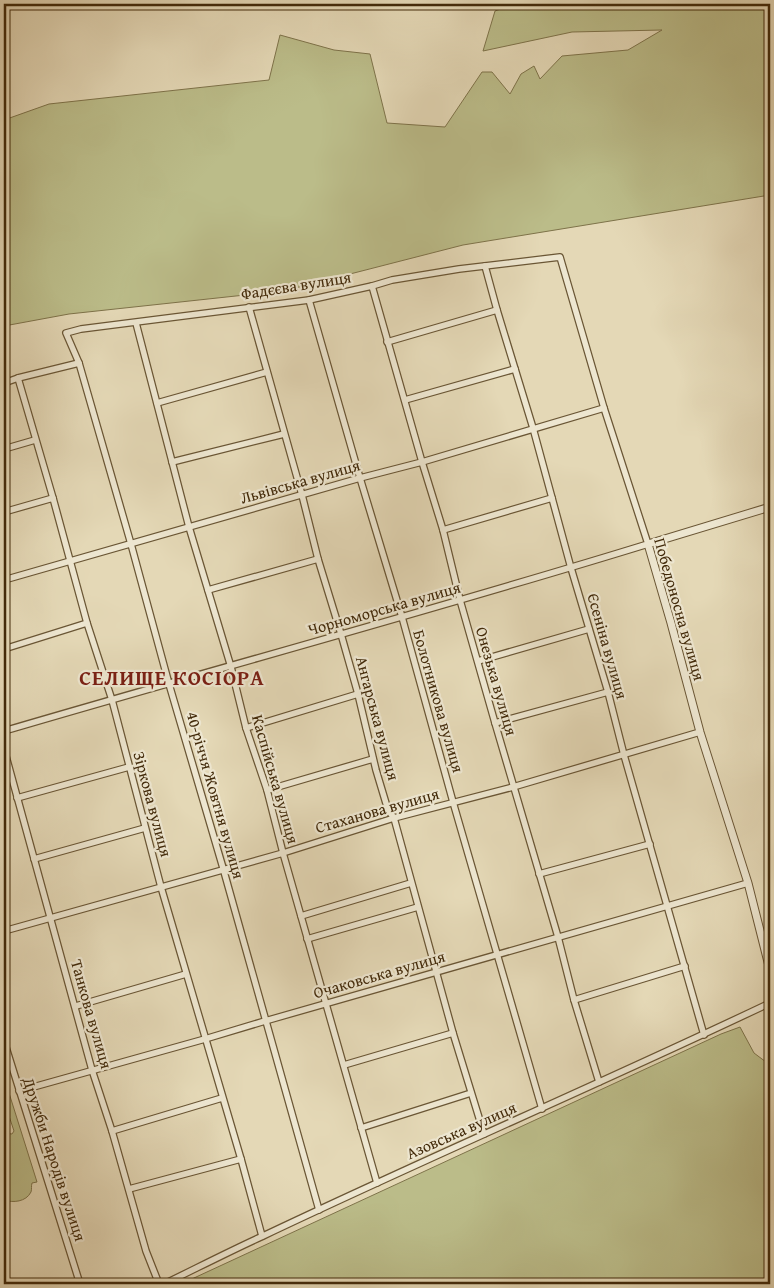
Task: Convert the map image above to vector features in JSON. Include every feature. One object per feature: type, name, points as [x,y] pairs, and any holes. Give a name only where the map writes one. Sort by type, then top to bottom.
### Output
[{"type":"street","name":"Фадєєва вулиця","points":[[66,332],[309,300],[392,280],[459,269],[560,257]]},
{"type":"street","name":"Победоносна вулиця","points":[[560,257],[604,408],[648,544],[700,732],[748,883],[770,970]]},
{"type":"street","name":"Єсеніна вулиця","points":[[485,266],[496,310],[533,428],[704,1035]]},
{"type":"street","name":"Онезька вулиця","points":[[372,286],[443,530],[494,723],[540,874],[574,1000],[599,1082]]},
{"type":"street","name":"Болотникова вулиця","points":[[309,300],[402,617],[453,802],[542,1109]]},
{"type":"street","name":"Ангарська вулиця","points":[[249,307],[302,494],[318,559],[358,694],[373,758],[388,810],[394,818],[453,1033],[484,1134]]},
{"type":"street","points":[[387,342],[496,310]]},
{"type":"street","name":"Каспійська вулиця","points":[[136,323],[189,527],[231,667],[246,728],[267,790],[307,939],[327,1003],[377,1183]]},
{"type":"street","name":"40-річчя Жовтня вулиця","points":[[66,332],[79,363],[319,1210]]},
{"type":"street","points":[[4,383],[79,363]]},
{"type":"street","points":[[405,400],[515,369]]},
{"type":"street","points":[[157,403],[267,372]]},
{"type":"street","name":"Зіркова вулиця","points":[[18,378],[87,623],[112,700],[161,887],[262,1236]]},
{"type":"street","name":"Львівська вулиця","points":[[4,580],[302,494],[422,462],[604,408]]},
{"type":"street","points":[[172,462],[284,434]]},
{"type":"street","points":[[4,448],[35,440]]},
{"type":"street","points":[[4,512],[53,498]]},
{"type":"street","points":[[443,530],[552,498]]},
{"type":"street","name":"Чорноморська вулиця","points":[[4,731],[571,568],[770,507]]},
{"type":"street","points":[[208,590],[318,559]]},
{"type":"street","points":[[4,649],[87,623]]},
{"type":"street","points":[[478,661],[589,630]]},
{"type":"street","points":[[494,723],[608,692]]},
{"type":"street","points":[[246,728],[358,694]]},
{"type":"street","name":"Стаханова вулиця","points":[[4,930],[283,852],[394,818],[513,787],[700,732]]},
{"type":"street","name":"Танкова вулиця","points":[[4,749],[92,1070],[112,1131],[146,1251],[159,1284]]},
{"type":"street","points":[[267,790],[373,758]]},
{"type":"street","points":[[17,798],[129,767]]},
{"type":"street","points":[[34,859],[145,828]]},
{"type":"street","points":[[540,874],[650,844]]},
{"type":"street","points":[[301,916],[411,883]]},
{"type":"street","name":"Очаковська вулиця","points":[[19,1091],[748,883]]},
{"type":"street","points":[[307,939],[418,907]]},
{"type":"street","points":[[574,1000],[686,966]]},
{"type":"street","points":[[76,1006],[186,974]]},
{"type":"street","name":"Азовська вулиця","points":[[164,1284],[262,1236],[704,1035],[770,1003]]},
{"type":"street","points":[[344,1065],[453,1033]]},
{"type":"street","name":"Дружби Народів вулиця","points":[[4,1041],[80,1284]]},
{"type":"street","points":[[362,1128],[471,1093]]},
{"type":"street","points":[[112,1131],[222,1098]]},
{"type":"street","points":[[129,1189],[241,1159]]},
{"type":"green space","points":[[514,4],[770,4],[770,195],[463,245],[276,293],[69,314],[4,326],[4,120],[49,104],[269,80],[280,35],[334,50],[370,54],[387,123],[445,127],[482,72],[492,72],[510,94],[521,74],[534,66],[540,79],[562,56],[628,50],[662,30],[572,32],[483,51],[495,11]]},
{"type":"green space","points":[[740,1027],[754,1053],[770,1065],[770,1284],[181,1284],[721,1034]]},
{"type":"green space","points":[[9,1093],[37,1182],[32,1183],[31,1192],[26,1198],[15,1201],[4,1200],[4,1133],[12,1134],[14,1131],[4,1101],[4,1095]]},
{"type":"district","name":"СЕЛИЩЕ КОСІОРА","points":[[172,677]]}]
